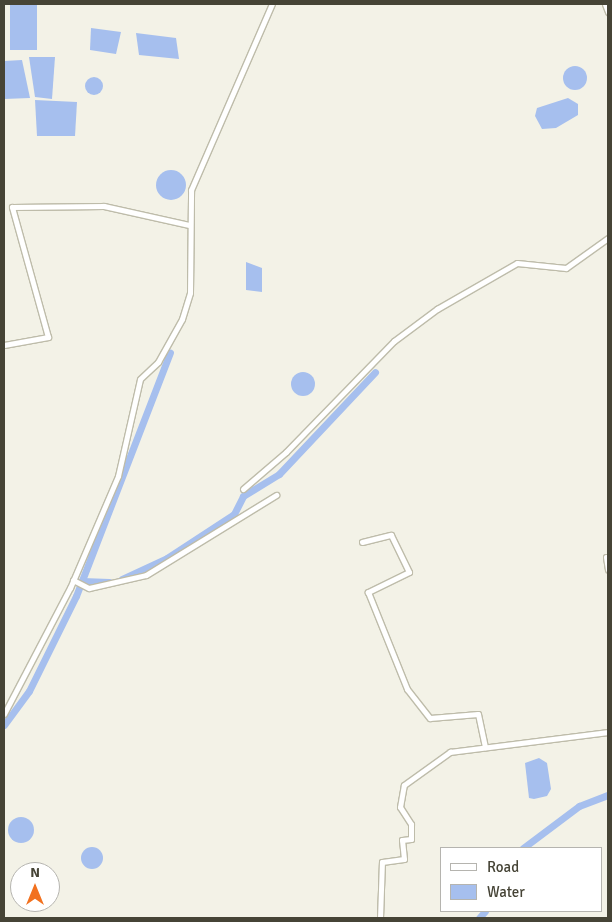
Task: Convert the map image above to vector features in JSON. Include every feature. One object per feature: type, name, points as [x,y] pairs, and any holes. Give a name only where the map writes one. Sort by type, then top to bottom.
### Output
[{"type":"street","points":[[4,714],[30,672],[73,580],[118,476],[140,379],[158,362],[182,319],[190,293],[189,225],[191,190],[272,4]]},
{"type":"street","points":[[605,4],[608,12]]},
{"type":"street","points":[[4,345],[48,337],[12,207],[104,206],[189,225]]},
{"type":"street","points":[[244,489],[286,452],[394,341],[437,309],[516,263],[566,268],[608,238]]},
{"type":"street","points":[[73,580],[89,588],[146,575],[276,495]]},
{"type":"street","points":[[362,542],[391,535],[409,572],[368,592],[407,689],[430,718],[478,714],[485,747]]},
{"type":"street","points":[[606,557],[608,570]]},
{"type":"street","points":[[380,918],[382,862],[404,859],[402,840],[411,839],[411,824],[400,807],[401,790],[450,752],[608,732]]},
{"type":"water","points":[[10,4],[37,4],[37,50],[10,50]]},
{"type":"water","points":[[91,28],[121,32],[116,54],[90,50]]},
{"type":"water","points":[[136,33],[176,38],[179,59],[139,55]]},
{"type":"water","points":[[29,57],[55,57],[52,99],[35,97]]},
{"type":"water","points":[[22,60],[30,98],[4,99],[4,61]]},
{"type":"water","points":[[575,66],[584,69],[587,78],[584,87],[575,90],[566,87],[563,78],[566,69]]},
{"type":"water","points":[[94,77],[100,80],[103,86],[100,92],[94,95],[88,92],[85,86],[88,80]]},
{"type":"water","points":[[568,98],[578,104],[578,115],[556,128],[542,129],[535,116],[537,108]]},
{"type":"water","points":[[35,100],[77,102],[75,136],[37,136]]},
{"type":"water","points":[[171,170],[182,174],[186,185],[182,196],[171,200],[160,196],[156,185],[160,174]]},
{"type":"water","points":[[246,262],[262,268],[262,292],[246,290]]},
{"type":"water","points":[[303,372],[311,376],[315,384],[311,392],[303,396],[295,392],[291,384],[295,376]]},
{"type":"water","points":[[539,758],[547,763],[551,789],[547,796],[534,799],[529,798],[525,763]]},
{"type":"water","points":[[21,817],[30,821],[34,830],[30,839],[21,843],[12,839],[8,830],[12,821]]},
{"type":"water","points":[[92,847],[102,854],[103,858],[96,868],[92,869],[82,862],[81,858],[88,848]]},
{"type":"waterway","points":[[4,725],[29,691],[76,596],[170,353]]},
{"type":"waterway","points":[[122,579],[167,558],[234,514],[243,496],[279,474],[375,372]]},
{"type":"waterway","points":[[82,581],[109,582]]},
{"type":"waterway","points":[[524,847],[579,806],[608,795]]},
{"type":"waterway","points":[[479,918],[484,912]]}]
